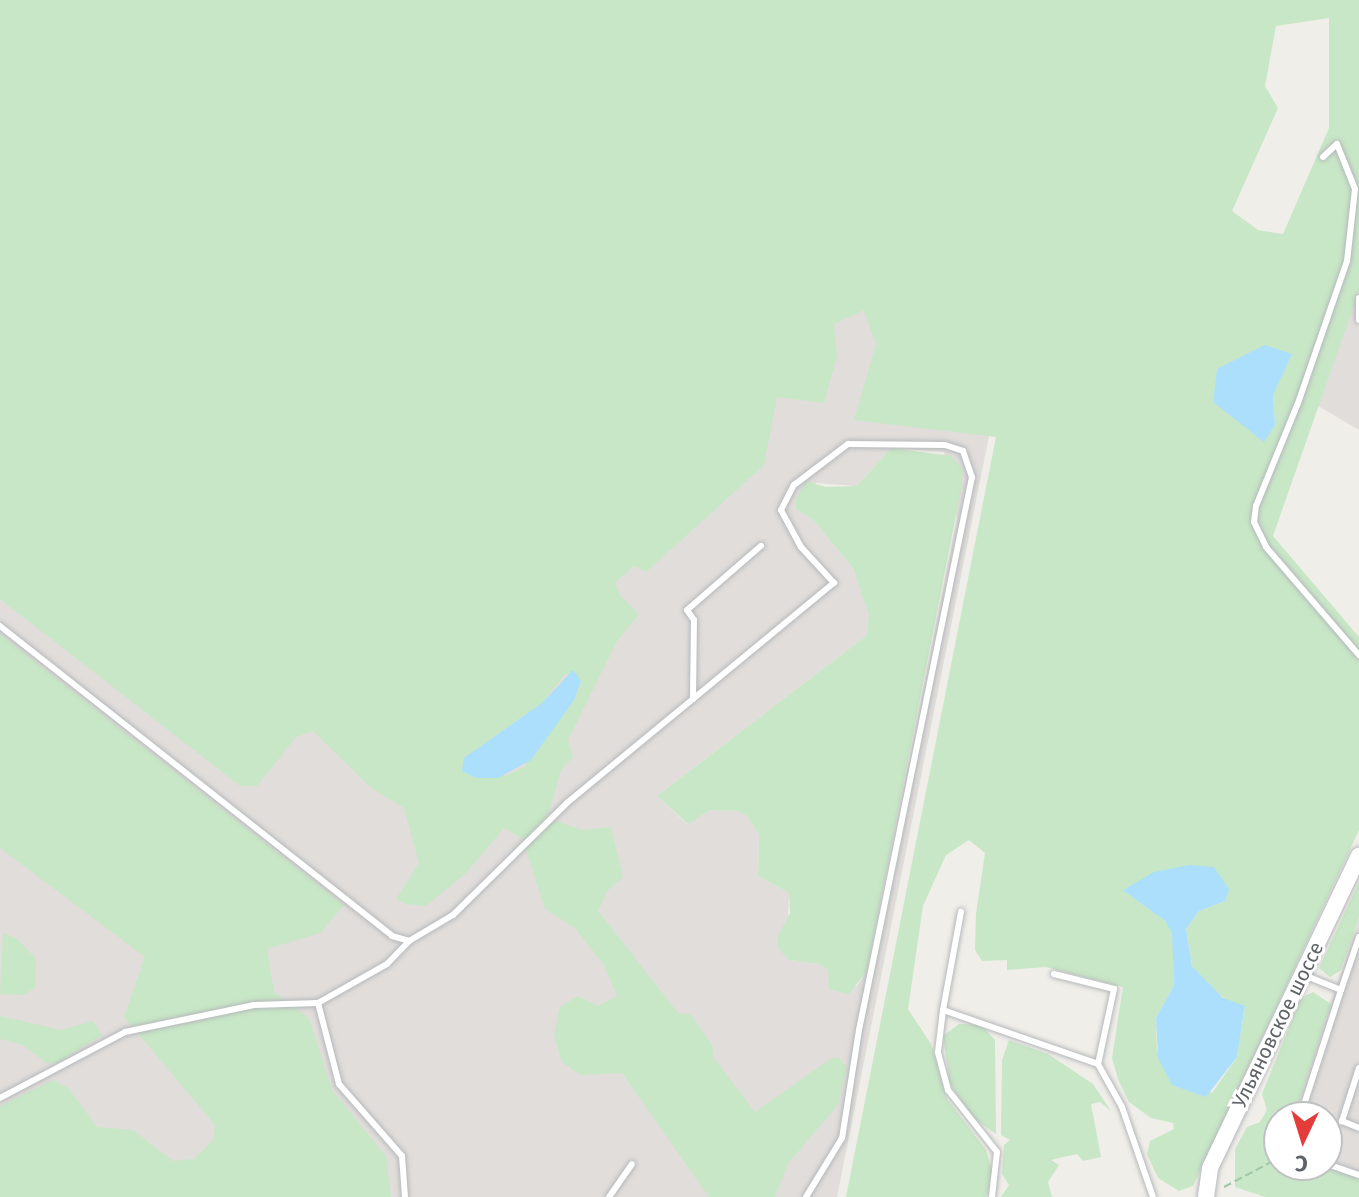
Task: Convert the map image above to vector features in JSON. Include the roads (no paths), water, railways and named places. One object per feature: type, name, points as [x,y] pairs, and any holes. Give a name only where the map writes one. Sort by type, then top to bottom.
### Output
[{"type":"main road","name":"Ульяновское шоссе","points":[[1206,1194],[1210,1168],[1359,856]]},
{"type":"lane","points":[[1323,157],[1337,144],[1355,189],[1347,261],[1290,425],[1256,506],[1254,522],[1266,547],[1359,655]]},
{"type":"lane","points":[[1359,298],[1359,320]]},
{"type":"lane","points":[[0,1098],[125,1032],[254,1005],[318,1003],[387,964],[409,941],[453,915],[568,802],[834,583],[801,547],[781,510],[794,485],[848,444],[945,445],[963,451],[972,477],[859,1030],[842,1138],[806,1197]]},
{"type":"lane","points":[[693,699],[694,620],[687,610],[761,546]]},
{"type":"lane","points":[[0,626],[392,936],[409,941]]},
{"type":"lane","points":[[961,912],[938,1052],[948,1090],[997,1152],[992,1197]]},
{"type":"lane","points":[[1305,1101],[1359,937]]},
{"type":"lane","points":[[1054,974],[1114,989],[1098,1064],[1122,1107],[1153,1197]]},
{"type":"lane","points":[[1302,975],[1341,990]]},
{"type":"lane","points":[[318,1003],[339,1084],[402,1156],[405,1197]]},
{"type":"lane","points":[[943,1010],[1098,1064]]},
{"type":"lane","points":[[1359,1068],[1342,1121],[1359,1128]]},
{"type":"lane","points":[[609,1197],[632,1164]]},
{"type":"water","points":[[1265,345],[1292,354],[1273,395],[1275,425],[1264,442],[1213,402],[1217,369]]},
{"type":"water","points":[[573,670],[581,681],[574,700],[531,760],[498,778],[476,778],[462,771],[464,758],[542,703]]},
{"type":"water","points":[[1189,865],[1214,867],[1229,889],[1225,901],[1199,911],[1186,929],[1192,966],[1223,998],[1245,1006],[1237,1057],[1206,1097],[1172,1085],[1158,1058],[1156,1018],[1174,985],[1172,933],[1165,921],[1123,890],[1154,872]]}]
